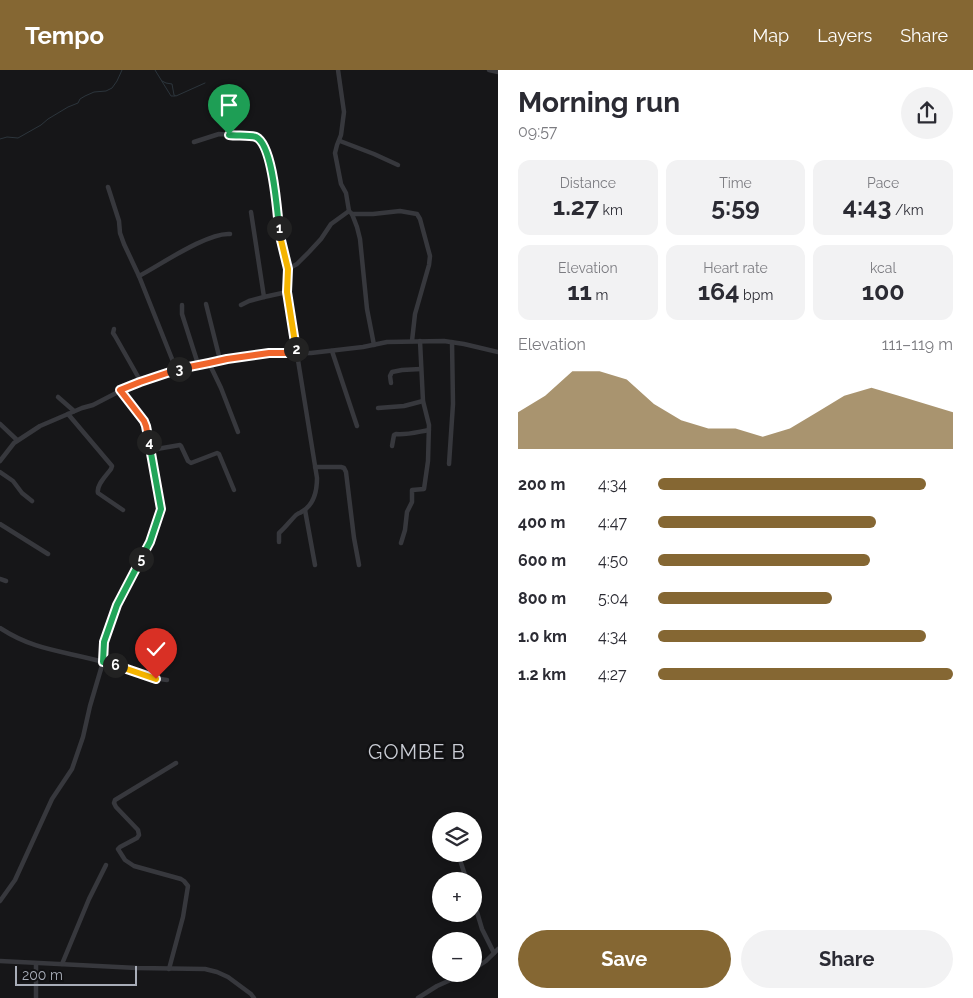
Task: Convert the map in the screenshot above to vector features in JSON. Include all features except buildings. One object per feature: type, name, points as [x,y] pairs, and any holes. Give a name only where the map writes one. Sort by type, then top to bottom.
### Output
[{"type":"street","points":[[338,70],[344,112],[336,153],[341,184],[346,193],[350,213],[357,227],[360,239],[366,299],[374,344]]},
{"type":"street","points":[[484,74],[489,70],[498,72]]},
{"type":"street","points":[[194,142],[219,134],[256,137],[264,144],[272,172],[280,236],[288,269],[287,292],[317,478],[316,492],[312,501],[279,534],[279,542]]},
{"type":"street","points":[[340,140],[398,165]]},
{"type":"street","points":[[108,187],[124,244],[176,369]]},
{"type":"street","points":[[288,269],[297,264],[309,252],[331,224],[350,213],[373,214],[400,211],[416,214],[420,218],[430,256],[415,314],[412,341]]},
{"type":"street","points":[[251,212],[264,297]]},
{"type":"street","points":[[138,276],[203,241],[218,235],[230,234]]},
{"type":"street","points":[[241,305],[249,301],[287,292]]},
{"type":"street","points":[[206,304],[220,360]]},
{"type":"street","points":[[182,305],[182,314],[198,364]]},
{"type":"street","points":[[114,329],[115,336],[140,382]]},
{"type":"street","points":[[0,461],[2,454],[17,440],[40,426],[93,405],[120,390],[140,382],[176,369],[198,364],[269,353],[332,351],[387,342],[412,341],[452,342],[498,352]]},
{"type":"street","points":[[401,543],[407,512],[412,502],[412,490],[424,489],[428,461],[429,430],[423,401],[420,341]]},
{"type":"street","points":[[449,464],[453,404],[452,342]]},
{"type":"street","points":[[332,351],[357,426]]},
{"type":"street","points":[[209,363],[238,432]]},
{"type":"street","points":[[391,383],[390,376],[392,372],[421,369]]},
{"type":"street","points":[[0,901],[15,880],[52,799],[72,769],[84,737],[90,706],[103,662],[104,642],[117,605],[150,542],[161,509],[146,426],[120,390]]},
{"type":"street","points":[[58,397],[74,411]]},
{"type":"street","points":[[378,408],[404,406],[423,401]]},
{"type":"street","points":[[68,414],[112,466],[98,487],[98,494],[123,510]]},
{"type":"street","points":[[0,424],[17,440]]},
{"type":"street","points":[[392,446],[394,435],[396,434],[412,434],[429,430]]},
{"type":"street","points":[[151,450],[181,446],[188,461],[191,463],[217,453],[234,490]]},
{"type":"street","points":[[315,467],[341,467],[346,472],[359,565]]},
{"type":"street","points":[[0,472],[32,501]]},
{"type":"street","points":[[305,510],[315,565]]},
{"type":"street","points":[[0,524],[48,554]]},
{"type":"street","points":[[0,579],[6,582]]},
{"type":"street","points":[[0,628],[30,644],[55,652],[103,662],[156,679],[167,680]]},
{"type":"street","points":[[169,969],[183,917],[188,886],[181,879],[134,866],[125,860],[118,849],[139,835],[138,830],[116,807],[114,802],[176,763]]},
{"type":"street","points":[[62,964],[85,908],[106,865]]},
{"type":"street","points":[[480,922],[494,953]]},
{"type":"street","points":[[482,964],[498,949]]},
{"type":"street","points":[[0,961],[36,964],[205,969],[228,977],[254,998]]},
{"type":"street","points":[[36,964],[36,998]]},
{"type":"street","points":[[418,998],[445,982]]},
{"type":"waterway","points":[[0,139],[7,137],[18,138],[68,107],[78,103],[85,96],[112,88],[122,70]]},
{"type":"waterway","points":[[155,70],[171,96],[175,96]]},
{"type":"waterway","points":[[162,81],[172,84],[174,95],[176,96],[205,83]]},
{"type":"district","name":"GOMBE B","points":[[417,752]]},
{"type":"route","points":[[156,679],[103,662],[104,642],[117,605],[150,542],[161,509],[146,426],[120,390],[176,369],[198,364],[269,353],[296,353],[287,292],[288,269],[280,236],[269,158],[264,144],[256,137],[229,135]]}]
